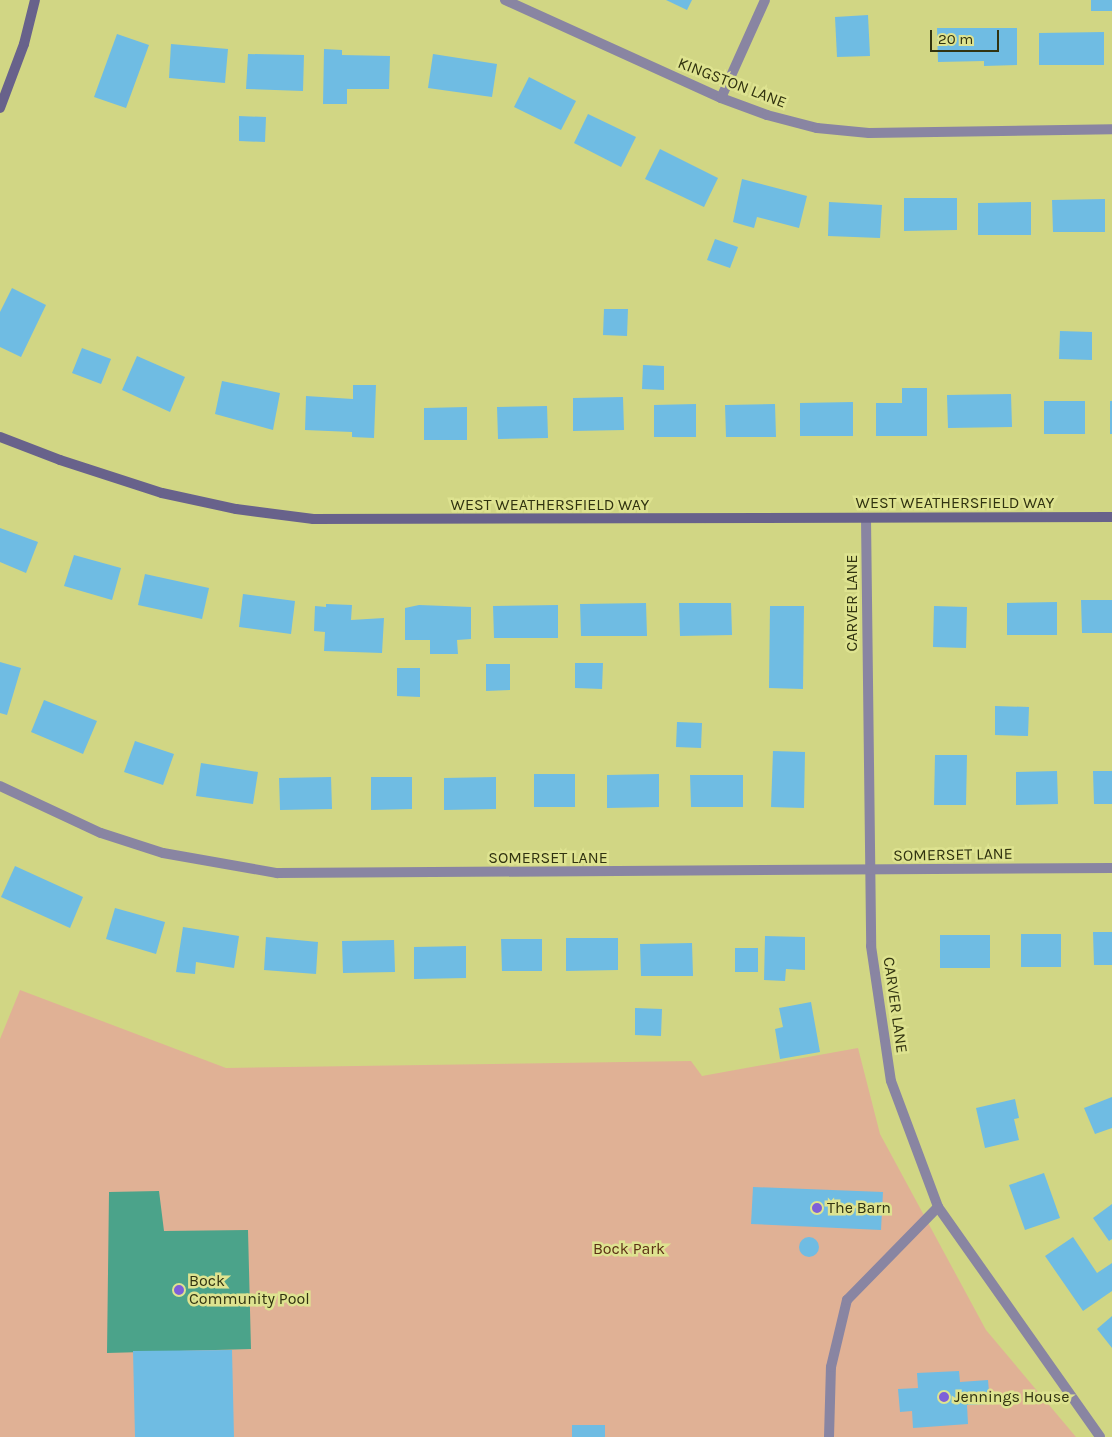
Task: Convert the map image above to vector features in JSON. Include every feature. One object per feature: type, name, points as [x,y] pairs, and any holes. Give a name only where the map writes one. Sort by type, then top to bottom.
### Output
[{"type":"street","points":[[0,108],[35,0]]},
{"type":"street","name":"KINGSTON LANE","points":[[506,0],[721,98],[767,115],[817,128],[869,133],[1112,129]]},
{"type":"street","points":[[721,98],[765,0]]},
{"type":"street","name":"WEST WEATHERSFIELD WAY","points":[[0,437],[60,460],[162,493],[236,509],[313,520],[1112,516]]},
{"type":"street","name":"CARVER LANE","points":[[866,518],[871,946],[891,1081],[938,1207],[1100,1437]]},
{"type":"street","name":"SOMERSET LANE","points":[[0,786],[101,833],[163,853],[277,873],[869,871],[1112,868]]},
{"type":"street","points":[[829,1437],[831,1367],[847,1300],[938,1207]]},
{"type":"green space","name":"Bock Park","points":[[20,990],[226,1068],[691,1061],[702,1076],[858,1048],[880,1134],[986,1330],[1076,1437],[0,1437],[0,1039]]},
{"type":"water","name":"Bock Community Pool","points":[[159,1191],[164,1231],[248,1230],[251,1349],[107,1353],[109,1192]]},
{"type":"building","points":[[666,0],[692,0],[687,10]]},
{"type":"building","points":[[1091,0],[1112,0],[1112,11],[1091,11]]},
{"type":"building","points":[[868,15],[870,56],[837,57],[835,17]]},
{"type":"building","points":[[937,28],[1017,28],[1017,65],[984,66],[984,61],[938,62]]},
{"type":"building","points":[[1104,32],[1104,65],[1039,65],[1039,33]]},
{"type":"building","points":[[117,34],[149,45],[126,108],[94,97]]},
{"type":"building","points":[[171,44],[228,49],[225,83],[169,78]]},
{"type":"building","points":[[324,49],[342,50],[342,55],[390,56],[389,89],[347,89],[347,104],[323,104]]},
{"type":"building","points":[[248,54],[304,55],[303,91],[246,89]]},
{"type":"building","points":[[433,54],[497,64],[492,97],[428,88]]},
{"type":"building","points":[[529,77],[576,101],[561,130],[514,107]]},
{"type":"building","points":[[588,114],[636,137],[621,167],[574,143]]},
{"type":"building","points":[[239,116],[266,117],[265,142],[239,141]]},
{"type":"building","points":[[660,149],[718,178],[704,207],[645,179]]},
{"type":"building","points":[[742,179],[807,196],[799,228],[757,217],[754,228],[733,222]]},
{"type":"building","points":[[904,198],[957,198],[957,230],[904,231]]},
{"type":"building","points":[[1105,199],[1105,232],[1053,232],[1052,200]]},
{"type":"building","points":[[829,202],[882,205],[880,238],[828,236]]},
{"type":"building","points":[[1031,202],[1031,235],[978,235],[978,203]]},
{"type":"building","points":[[715,239],[738,247],[730,268],[707,260]]},
{"type":"building","points":[[12,288],[46,305],[21,357],[0,347],[0,312]]},
{"type":"building","points":[[604,309],[628,309],[627,336],[603,335]]},
{"type":"building","points":[[1060,331],[1092,332],[1092,360],[1059,359]]},
{"type":"building","points":[[82,348],[111,359],[101,384],[72,373]]},
{"type":"building","points":[[137,356],[185,377],[170,412],[122,390]]},
{"type":"building","points":[[643,365],[664,366],[664,390],[642,389]]},
{"type":"building","points":[[222,381],[280,393],[273,430],[215,414]]},
{"type":"building","points":[[353,385],[376,385],[374,438],[352,437],[352,432],[305,430],[306,396],[353,399]]},
{"type":"building","points":[[902,388],[927,388],[927,436],[876,436],[876,403],[902,403]]},
{"type":"building","points":[[1011,394],[1012,427],[948,428],[947,395]]},
{"type":"building","points":[[623,397],[624,430],[573,431],[573,398]]},
{"type":"building","points":[[1044,401],[1085,401],[1085,434],[1044,434]]},
{"type":"building","points":[[1110,401],[1112,401],[1112,434],[1110,434]]},
{"type":"building","points":[[853,402],[853,436],[800,436],[800,403]]},
{"type":"building","points":[[696,404],[696,437],[654,437],[654,405]]},
{"type":"building","points":[[775,404],[776,437],[726,437],[725,405]]},
{"type":"building","points":[[547,406],[548,438],[498,439],[497,407]]},
{"type":"building","points":[[467,407],[467,440],[424,440],[424,408]]},
{"type":"building","points":[[0,528],[38,542],[26,573],[0,562]]},
{"type":"building","points":[[74,555],[121,568],[112,600],[64,586]]},
{"type":"building","points":[[145,574],[209,588],[202,619],[138,605]]},
{"type":"building","points":[[243,594],[295,601],[291,634],[239,627]]},
{"type":"building","points":[[1081,600],[1112,600],[1112,633],[1082,633]]},
{"type":"building","points":[[1057,602],[1057,635],[1007,635],[1007,603]]},
{"type":"building","points":[[646,603],[647,636],[581,636],[580,604]]},
{"type":"building","points":[[679,603],[731,603],[732,635],[680,636]]},
{"type":"building","points":[[326,604],[352,605],[351,620],[384,618],[382,653],[324,651],[325,632],[314,631],[315,606],[326,607]]},
{"type":"building","points":[[419,605],[471,607],[471,639],[457,640],[458,654],[430,654],[430,640],[405,640],[405,608]]},
{"type":"building","points":[[558,605],[558,638],[494,638],[493,606]]},
{"type":"building","points":[[770,606],[804,606],[803,689],[769,688]]},
{"type":"building","points":[[934,606],[967,607],[966,648],[933,647]]},
{"type":"building","points":[[0,662],[21,668],[7,715],[0,713]]},
{"type":"building","points":[[575,663],[603,663],[602,689],[575,688]]},
{"type":"building","points":[[486,664],[510,664],[510,690],[486,691]]},
{"type":"building","points":[[397,668],[420,668],[420,697],[397,696]]},
{"type":"building","points":[[44,700],[97,721],[83,754],[31,732]]},
{"type":"building","points":[[995,706],[1029,707],[1028,736],[995,735]]},
{"type":"building","points":[[677,722],[702,723],[701,748],[676,747]]},
{"type":"building","points":[[135,741],[174,754],[163,785],[124,772]]},
{"type":"building","points":[[773,751],[805,752],[804,808],[771,807]]},
{"type":"building","points":[[935,755],[967,755],[966,805],[934,805]]},
{"type":"building","points":[[201,763],[258,772],[253,804],[196,796]]},
{"type":"building","points":[[1057,771],[1058,804],[1016,805],[1016,772]]},
{"type":"building","points":[[1093,771],[1112,771],[1112,804],[1094,804]]},
{"type":"building","points":[[534,774],[575,774],[575,807],[534,807]]},
{"type":"building","points":[[659,774],[659,807],[607,808],[607,775]]},
{"type":"building","points":[[690,775],[743,775],[743,807],[691,807]]},
{"type":"building","points":[[331,777],[332,809],[280,810],[279,778]]},
{"type":"building","points":[[371,777],[412,777],[412,809],[371,810]]},
{"type":"building","points":[[496,777],[496,809],[444,810],[444,778]]},
{"type":"building","points":[[15,866],[83,897],[70,928],[1,897]]},
{"type":"building","points":[[115,908],[165,922],[156,954],[106,939]]},
{"type":"building","points":[[183,927],[239,936],[234,968],[196,962],[195,974],[176,972]]},
{"type":"building","points":[[1093,932],[1112,932],[1112,965],[1094,965]]},
{"type":"building","points":[[1021,934],[1061,934],[1061,967],[1021,967]]},
{"type":"building","points":[[940,935],[990,935],[990,968],[940,968]]},
{"type":"building","points":[[765,936],[805,937],[805,970],[786,969],[785,981],[764,980]]},
{"type":"building","points":[[266,937],[318,942],[316,974],[264,970]]},
{"type":"building","points":[[566,938],[618,938],[618,970],[566,971]]},
{"type":"building","points":[[501,939],[542,939],[542,971],[502,971]]},
{"type":"building","points":[[394,940],[395,972],[343,973],[342,941]]},
{"type":"building","points":[[692,943],[693,976],[641,976],[640,944]]},
{"type":"building","points":[[466,946],[466,978],[414,979],[414,947]]},
{"type":"building","points":[[735,948],[758,948],[758,972],[735,972]]},
{"type":"building","points":[[811,1002],[820,1052],[780,1059],[775,1029],[783,1027],[779,1008]]},
{"type":"building","points":[[635,1008],[662,1009],[661,1036],[635,1035]]},
{"type":"building","points":[[1112,1097],[1112,1128],[1095,1134],[1084,1108]]},
{"type":"building","points":[[1015,1099],[1019,1118],[1014,1119],[1019,1140],[985,1148],[976,1108]]},
{"type":"building","points":[[1044,1173],[1060,1218],[1025,1230],[1009,1185]]},
{"type":"building","name":"The Barn","points":[[753,1187],[883,1192],[881,1230],[751,1224]]},
{"type":"building","points":[[1112,1204],[1112,1239],[1109,1241],[1093,1218]]},
{"type":"building","points":[[809,1237],[816,1240],[819,1247],[816,1254],[809,1257],[802,1254],[799,1247],[802,1240]]},
{"type":"building","points":[[1073,1237],[1097,1273],[1112,1263],[1112,1291],[1083,1311],[1045,1256]]},
{"type":"building","points":[[1112,1316],[1112,1348],[1097,1329]]},
{"type":"building","points":[[232,1350],[234,1437],[135,1437],[133,1351]]},
{"type":"building","name":"Jennings House","points":[[959,1371],[960,1382],[988,1380],[990,1404],[967,1405],[968,1424],[913,1428],[912,1411],[900,1412],[898,1389],[918,1388],[917,1373]]},
{"type":"building","points":[[572,1425],[605,1425],[605,1437],[572,1437]]},
{"type":"place","name":"The Barn","points":[[817,1208]]},
{"type":"place","name":"Bock Community Pool","points":[[179,1290]]},
{"type":"place","name":"Jennings House","points":[[944,1397]]}]
